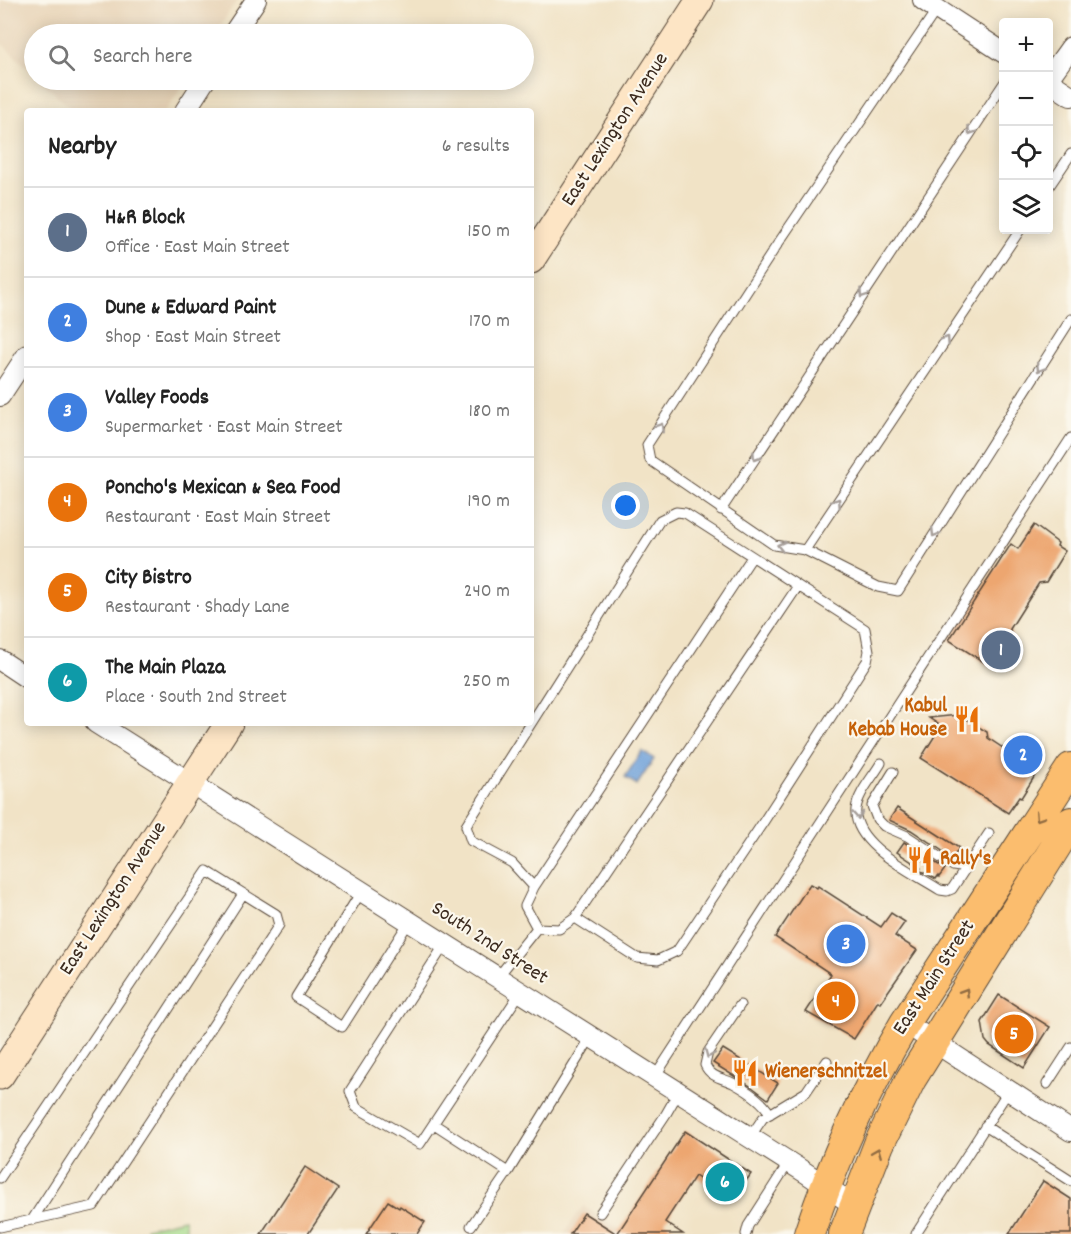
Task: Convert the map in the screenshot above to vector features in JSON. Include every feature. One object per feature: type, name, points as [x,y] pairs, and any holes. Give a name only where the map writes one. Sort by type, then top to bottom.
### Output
[{"type":"main road","name":"East Main Street","points":[[809,1234],[880,1064],[1071,768]]},
{"type":"main road","name":"East Main Street","points":[[844,1234],[879,1144],[911,1079],[1071,822]]},
{"type":"main road","points":[[1017,851],[1044,866]]},
{"type":"street","points":[[239,24],[255,0]]},
{"type":"street","name":"East Lexington Avenue","points":[[534,255],[700,0]]},
{"type":"street","points":[[930,5],[999,49]]},
{"type":"street","points":[[1053,73],[1071,47]]},
{"type":"street","points":[[1053,83],[1071,96]]},
{"type":"street","points":[[187,108],[199,90]]},
{"type":"street","points":[[0,396],[24,360]]},
{"type":"street","points":[[0,660],[24,676]]},
{"type":"street","name":"South 2nd Street","points":[[101,726],[750,1137],[855,1206]]},
{"type":"street","name":"East Lexington Avenue","points":[[0,1076],[227,726]]},
{"type":"street","points":[[905,1023],[1071,1131]]},
{"type":"lane","points":[[930,5],[647,446],[650,460],[774,545],[805,550],[878,587],[898,591],[1071,319]]},
{"type":"lane","points":[[721,510],[999,91]]},
{"type":"lane","points":[[1053,181],[1071,154]]},
{"type":"lane","points":[[805,550],[1017,234]]},
{"type":"lane","points":[[654,1078],[1071,438]]},
{"type":"lane","points":[[534,719],[660,520],[676,512],[685,513],[865,629],[869,651],[867,661],[677,951],[658,960],[637,958],[575,918]]},
{"type":"lane","points":[[537,928],[525,906],[534,887],[753,556]]},
{"type":"lane","points":[[537,928],[559,929],[575,918],[798,586]]},
{"type":"lane","points":[[529,726],[466,826],[471,841],[512,863],[534,887]]},
{"type":"lane","points":[[881,764],[856,808],[857,822],[868,841],[877,849],[940,890],[952,889],[989,833]]},
{"type":"lane","points":[[893,771],[872,806],[877,819],[884,826],[908,836],[953,866],[967,868]]},
{"type":"lane","points":[[0,1178],[207,871],[276,914],[279,925],[94,1206],[0,1227]]},
{"type":"lane","points":[[361,892],[296,997],[342,1027],[409,922]]},
{"type":"lane","points":[[32,1220],[243,894]]},
{"type":"lane","points":[[496,978],[537,928]]},
{"type":"lane","points":[[445,944],[350,1091],[356,1107],[420,1144],[520,993]]},
{"type":"lane","points":[[740,1005],[708,1052],[705,1065],[712,1074],[735,1084],[765,1105],[770,1114]]},
{"type":"lane","points":[[471,1226],[508,1172],[591,1037]]},
{"type":"lane","points":[[1047,1084],[1071,1047]]},
{"type":"lane","points":[[750,1137],[763,1118],[807,1092],[828,1061]]},
{"type":"lane","points":[[916,1234],[1009,1090]]},
{"type":"lane","points":[[600,1213],[678,1093]]},
{"type":"lane","points":[[434,1124],[508,1172]]},
{"type":"lane","points":[[985,1126],[1071,1181]]},
{"type":"lane","points":[[746,1234],[748,1226],[789,1162]]},
{"type":"shaded area","points":[[0,0],[237,0],[221,24],[24,24],[24,65],[0,42]]},
{"type":"shaded area","points":[[51,90],[180,90],[168,108],[71,108]]},
{"type":"shaded area","points":[[583,1206],[627,1234],[564,1234]]},
{"type":"green space","points":[[184,1219],[187,1234],[148,1234],[146,1228]]},
{"type":"water","points":[[642,751],[654,759],[637,785],[625,777]]},
{"type":"building","points":[[1034,525],[1065,551],[1046,582],[1039,583],[1010,629],[1011,634],[990,666],[949,640],[1011,544],[1018,549]]},
{"type":"building","points":[[959,715],[987,732],[988,738],[1012,754],[1018,752],[1041,766],[1021,798],[1019,797],[1008,813],[921,758],[941,726],[929,718]]},
{"type":"building","points":[[897,808],[959,848],[953,858],[911,830],[889,820]]},
{"type":"building","name":"Rally's","points":[[904,842],[945,869],[939,877],[936,879],[919,870],[921,868],[897,852]]},
{"type":"building","points":[[810,884],[817,888],[818,886],[881,927],[891,913],[905,922],[895,936],[917,950],[880,1003],[878,1001],[854,1039],[806,1012],[831,974],[775,937]]},
{"type":"building","points":[[999,995],[1050,1027],[1024,1068],[985,1040],[982,1022]]},
{"type":"building","name":"Wienerschnitzel","points":[[723,1049],[778,1083],[768,1099],[713,1063]]},
{"type":"building","points":[[685,1131],[751,1174],[733,1197],[724,1191],[722,1194],[695,1176],[665,1222],[683,1234],[617,1234]]},
{"type":"building","points":[[305,1167],[338,1189],[308,1234],[261,1234]]},
{"type":"building","points":[[1043,1181],[1071,1199],[1071,1234],[1009,1234]]},
{"type":"building","points":[[388,1201],[425,1222],[417,1234],[366,1234]]},
{"type":"building","points":[[584,1213],[617,1234],[570,1234]]},
{"type":"place","name":"H&R Block","points":[[1001,650]]},
{"type":"place","name":"Kabul Kebab House","points":[[967,719]]},
{"type":"place","name":"Dune & Edward Paint","points":[[1023,755]]},
{"type":"place","name":"Rally's","points":[[920,860]]},
{"type":"place","name":"Valley Foods","points":[[846,944]]},
{"type":"place","name":"Poncho's Mexican & Sea Food","points":[[836,1001]]},
{"type":"place","name":"City Bistro","points":[[1014,1034]]},
{"type":"place","name":"Wienerschnitzel","points":[[745,1073]]},
{"type":"place","name":"The Main Plaza","points":[[725,1182]]}]
